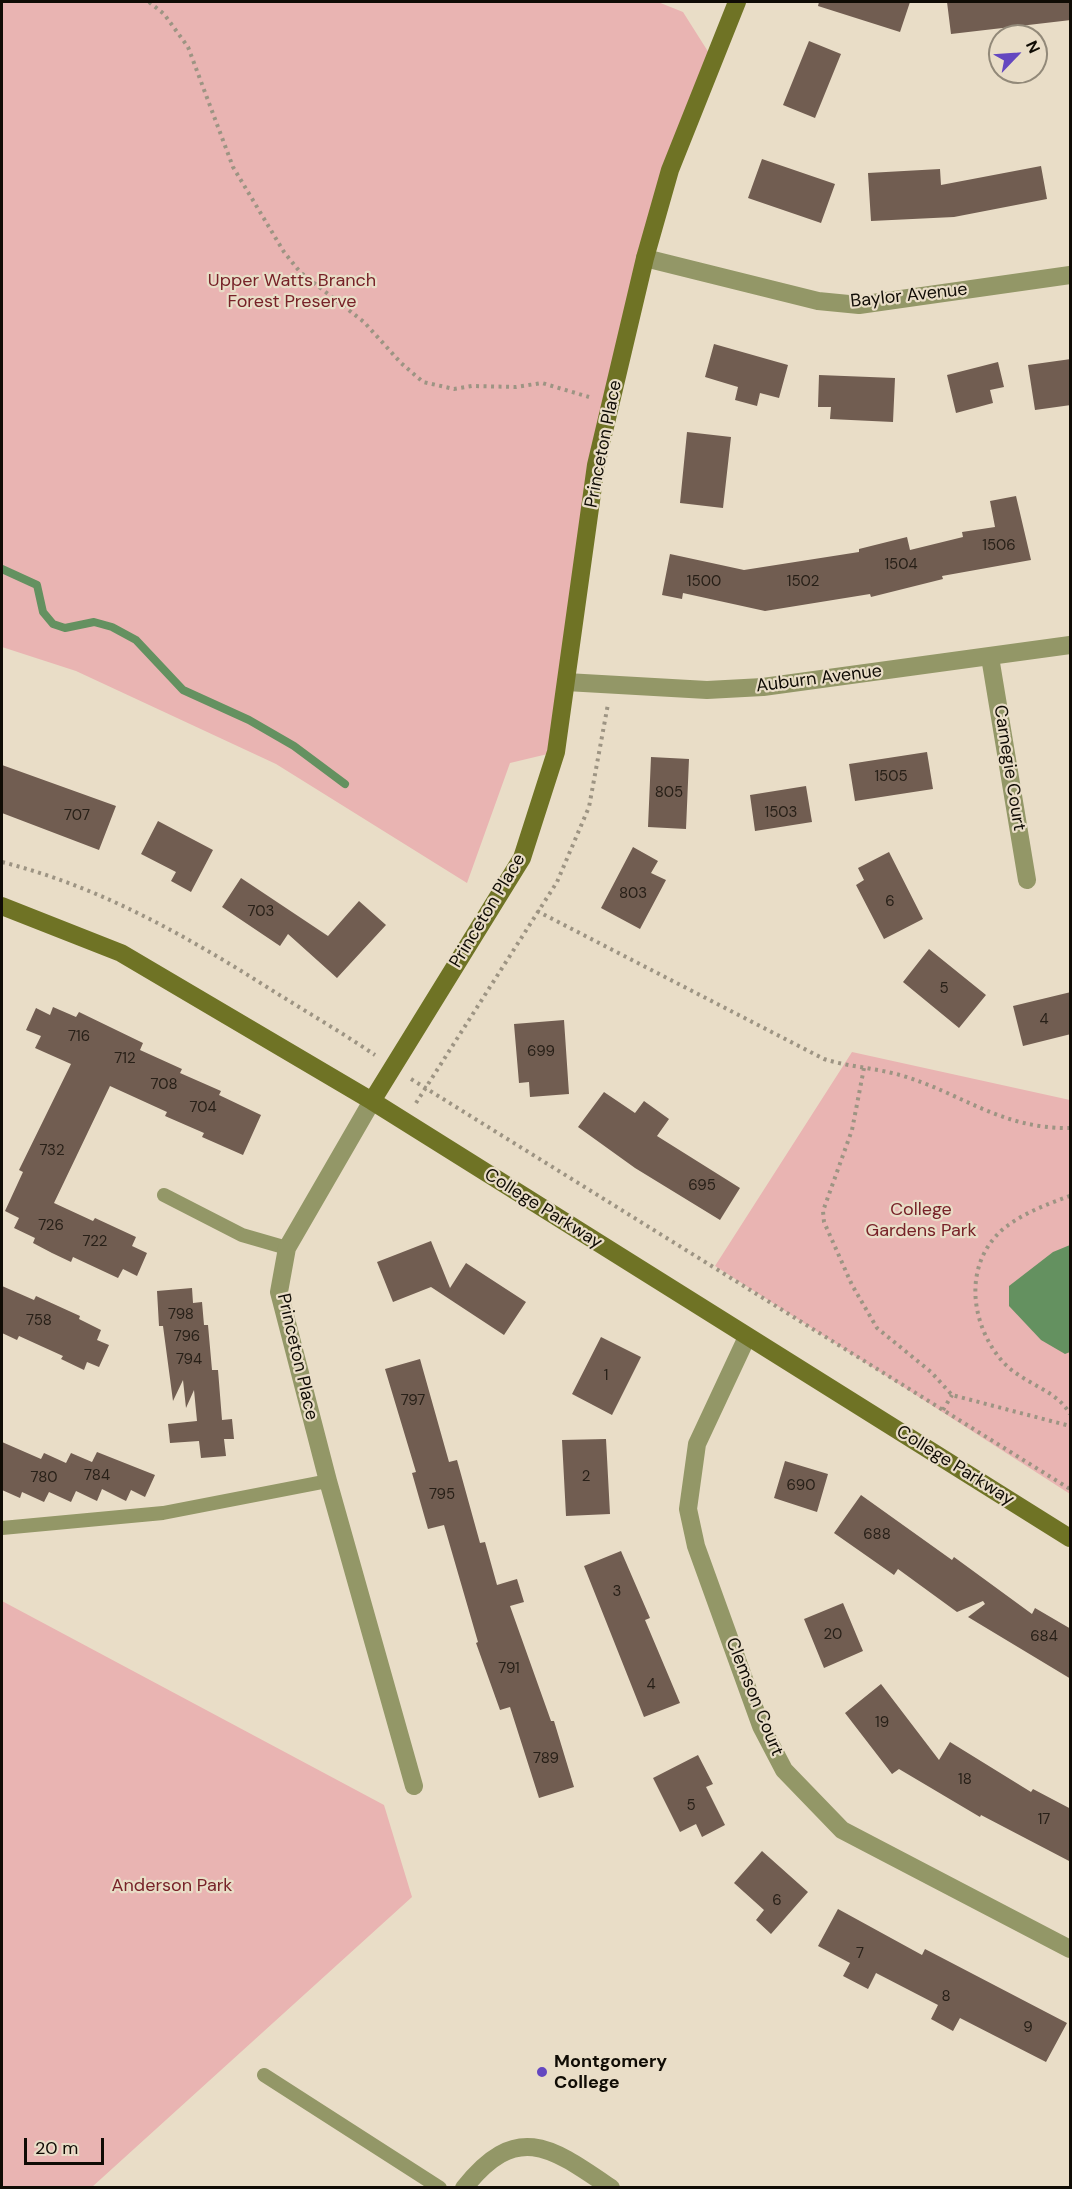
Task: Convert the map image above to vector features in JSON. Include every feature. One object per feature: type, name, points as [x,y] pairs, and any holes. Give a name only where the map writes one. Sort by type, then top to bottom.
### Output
[{"type":"street","name":"Princeton Place","points":[[414,1786],[328,1481],[279,1292],[287,1248],[372,1101],[522,858],[556,752],[596,465],[645,258],[670,170],[737,2]]},
{"type":"street","name":"Baylor Avenue","points":[[645,258],[818,301],[859,305],[1071,275]]},
{"type":"street","name":"Auburn Avenue","points":[[566,681],[707,690],[763,687],[1071,645]]},
{"type":"street","name":"Carnegie Court","points":[[990,657],[1027,880]]},
{"type":"street","name":"College Parkway","points":[[2,906],[121,953],[372,1101],[1071,1538]]},
{"type":"street","name":"Clemson Court","points":[[747,1337],[697,1444],[688,1509],[696,1546],[757,1715],[784,1770],[842,1830],[1071,1949]]},
{"type":"street","points":[[464,2187],[479,2168],[498,2153],[523,2145],[549,2151],[611,2187]]},
{"type":"lane","points":[[164,1195],[242,1235],[287,1248]]},
{"type":"lane","points":[[2,1528],[163,1513],[328,1481]]},
{"type":"lane","points":[[264,2075],[440,2187]]},
{"type":"path","points":[[150,2],[164,14],[188,47],[233,167],[284,252],[300,272],[364,322],[401,363],[423,381],[454,389],[472,386],[516,387],[542,383],[585,395],[595,402]]},
{"type":"path","points":[[403,1121],[556,882],[589,807],[611,684]]},
{"type":"path","points":[[2,862],[110,898],[183,934],[393,1068],[1071,1489]]},
{"type":"path","points":[[537,911],[824,1059],[847,1066],[900,1075],[926,1084],[1004,1119],[1032,1125],[1071,1128]]},
{"type":"path","points":[[864,1068],[852,1130],[823,1211],[824,1222],[852,1286],[877,1328],[931,1372],[952,1395],[1071,1426]]},
{"type":"path","points":[[1071,1196],[1023,1216],[1000,1231],[982,1260],[974,1290],[976,1316],[1003,1362],[1028,1383],[1055,1396],[1071,1414]]},
{"type":"path","points":[[943,1410],[952,1395]]},
{"type":"green space","name":"Upper Watts Branch Forest Preserve","points":[[2,2],[658,2],[683,12],[714,61],[670,170],[596,465],[556,752],[510,763],[467,883],[276,764],[76,671],[2,647]]},
{"type":"green space","name":"College Gardens Park","points":[[852,1052],[1070,1100],[1070,1494],[715,1266]]},
{"type":"green space","name":"Anderson Park","points":[[2,1601],[384,1805],[412,1897],[92,2187],[2,2187]]},
{"type":"shaded area","points":[[1070,1245],[1070,1352],[1065,1354],[1041,1340],[1009,1306],[1009,1286],[1053,1252]]},
{"type":"building","points":[[819,2],[910,2],[900,32],[818,6]]},
{"type":"building","points":[[947,2],[1071,2],[1071,20],[1037,24],[988,24],[988,30],[951,34]]},
{"type":"building","points":[[809,41],[841,54],[815,118],[783,105]]},
{"type":"building","points":[[762,159],[835,184],[821,223],[748,198]]},
{"type":"building","points":[[1041,166],[1047,199],[954,217],[871,221],[868,173],[940,169],[941,185]]},
{"type":"building","points":[[714,344],[788,365],[779,398],[760,393],[757,406],[735,400],[738,387],[705,377]]},
{"type":"building","points":[[1071,359],[1071,405],[1035,410],[1028,365]]},
{"type":"building","points":[[998,362],[1004,387],[990,390],[993,403],[956,413],[947,375]]},
{"type":"building","points":[[819,375],[895,378],[893,422],[830,419],[831,407],[818,407]]},
{"type":"building","points":[[687,432],[731,437],[723,508],[680,503]]},
{"type":"building","points":[[1016,496],[1031,560],[942,576],[943,579],[871,597],[870,594],[765,611],[683,593],[682,599],[662,595],[670,554],[744,570],[859,552],[859,549],[907,537],[910,550],[963,537],[962,532],[995,527],[990,501]]},
{"type":"building","points":[[927,752],[933,789],[855,801],[849,764]]},
{"type":"building","points":[[651,757],[689,759],[686,829],[648,827]]},
{"type":"building","points":[[2,765],[116,806],[99,850],[2,813]]},
{"type":"building","points":[[806,786],[812,822],[755,831],[750,795]]},
{"type":"building","points":[[158,821],[213,850],[191,892],[171,881],[176,872],[141,854]]},
{"type":"building","points":[[633,847],[658,861],[651,873],[666,880],[640,929],[601,908]]},
{"type":"building","points":[[889,852],[923,919],[884,939],[856,885],[864,880],[858,868]]},
{"type":"building","points":[[241,878],[328,936],[359,901],[386,925],[337,978],[288,934],[280,946],[222,907]]},
{"type":"building","points":[[929,949],[986,995],[959,1028],[903,982]]},
{"type":"building","points":[[1071,992],[1071,1034],[1023,1046],[1013,1006]]},
{"type":"building","points":[[53,1007],[76,1017],[79,1012],[143,1043],[140,1050],[182,1069],[180,1073],[221,1091],[219,1095],[261,1115],[243,1155],[202,1137],[204,1133],[165,1116],[167,1112],[110,1086],[54,1203],[93,1221],[95,1218],[136,1237],[132,1246],[147,1253],[137,1276],[123,1269],[118,1278],[73,1257],[71,1262],[52,1253],[33,1243],[35,1238],[14,1228],[19,1218],[5,1211],[23,1172],[19,1170],[71,1064],[35,1048],[41,1036],[26,1030],[36,1008],[50,1015]]},
{"type":"building","points":[[564,1020],[569,1094],[530,1097],[529,1082],[519,1083],[514,1024]]},
{"type":"building","points":[[604,1092],[635,1113],[644,1101],[669,1119],[657,1136],[740,1188],[720,1220],[635,1168],[578,1127]]},
{"type":"building","points":[[431,1241],[450,1288],[466,1263],[526,1302],[504,1335],[431,1287],[393,1302],[377,1262]]},
{"type":"building","points":[[2,1286],[34,1300],[36,1296],[80,1316],[79,1319],[101,1330],[97,1340],[109,1345],[99,1367],[87,1362],[84,1370],[61,1359],[63,1356],[19,1336],[17,1340],[2,1333]]},
{"type":"building","points":[[192,1288],[193,1303],[202,1302],[204,1325],[208,1325],[212,1370],[218,1370],[222,1420],[232,1419],[234,1439],[224,1439],[226,1456],[201,1458],[199,1441],[170,1443],[168,1424],[197,1421],[194,1390],[186,1408],[183,1380],[173,1401],[163,1326],[159,1326],[157,1291]]},
{"type":"building","points":[[601,1337],[641,1357],[612,1415],[572,1394]]},
{"type":"building","points":[[420,1359],[449,1462],[457,1460],[480,1543],[485,1542],[497,1585],[517,1579],[524,1602],[510,1606],[551,1721],[554,1721],[574,1787],[539,1798],[510,1707],[500,1710],[476,1643],[478,1642],[444,1525],[428,1529],[412,1473],[416,1472],[385,1369]]},
{"type":"building","points":[[606,1439],[610,1514],[566,1516],[562,1440]]},
{"type":"building","points":[[2,1442],[41,1459],[44,1453],[66,1463],[71,1453],[92,1462],[97,1452],[155,1475],[145,1497],[131,1490],[126,1501],[102,1489],[97,1501],[76,1491],[71,1502],[49,1492],[44,1502],[22,1492],[20,1498],[2,1490]]},
{"type":"building","points":[[785,1461],[828,1474],[817,1512],[774,1498]]},
{"type":"building","points":[[861,1495],[952,1560],[954,1557],[1032,1614],[1035,1608],[1071,1629],[1071,1679],[968,1617],[985,1604],[983,1601],[957,1612],[898,1569],[894,1575],[834,1533]]},
{"type":"building","points":[[621,1551],[650,1618],[645,1620],[680,1703],[644,1717],[584,1566]]},
{"type":"building","points":[[843,1603],[863,1651],[824,1668],[804,1619]]},
{"type":"building","points":[[881,1684],[939,1760],[950,1742],[1031,1792],[1033,1789],[1071,1809],[1071,1862],[981,1815],[980,1817],[899,1769],[892,1774],[845,1713]]},
{"type":"building","points":[[698,1755],[713,1784],[706,1787],[725,1825],[702,1837],[696,1824],[680,1832],[653,1778]]},
{"type":"building","points":[[762,1851],[808,1892],[771,1934],[756,1920],[764,1910],[734,1883]]},
{"type":"building","points":[[838,1909],[922,1955],[925,1949],[1067,2023],[1046,2062],[960,2018],[953,2031],[931,2019],[938,2005],[876,1973],[868,1989],[843,1976],[850,1963],[818,1946]]},
{"type":"waterway","points":[[2,569],[37,585],[43,612],[53,624],[65,628],[94,622],[112,627],[136,640],[183,690],[249,720],[294,746],[345,784]]},
{"type":"place","name":"Montgomery College","points":[[542,2072]]}]
